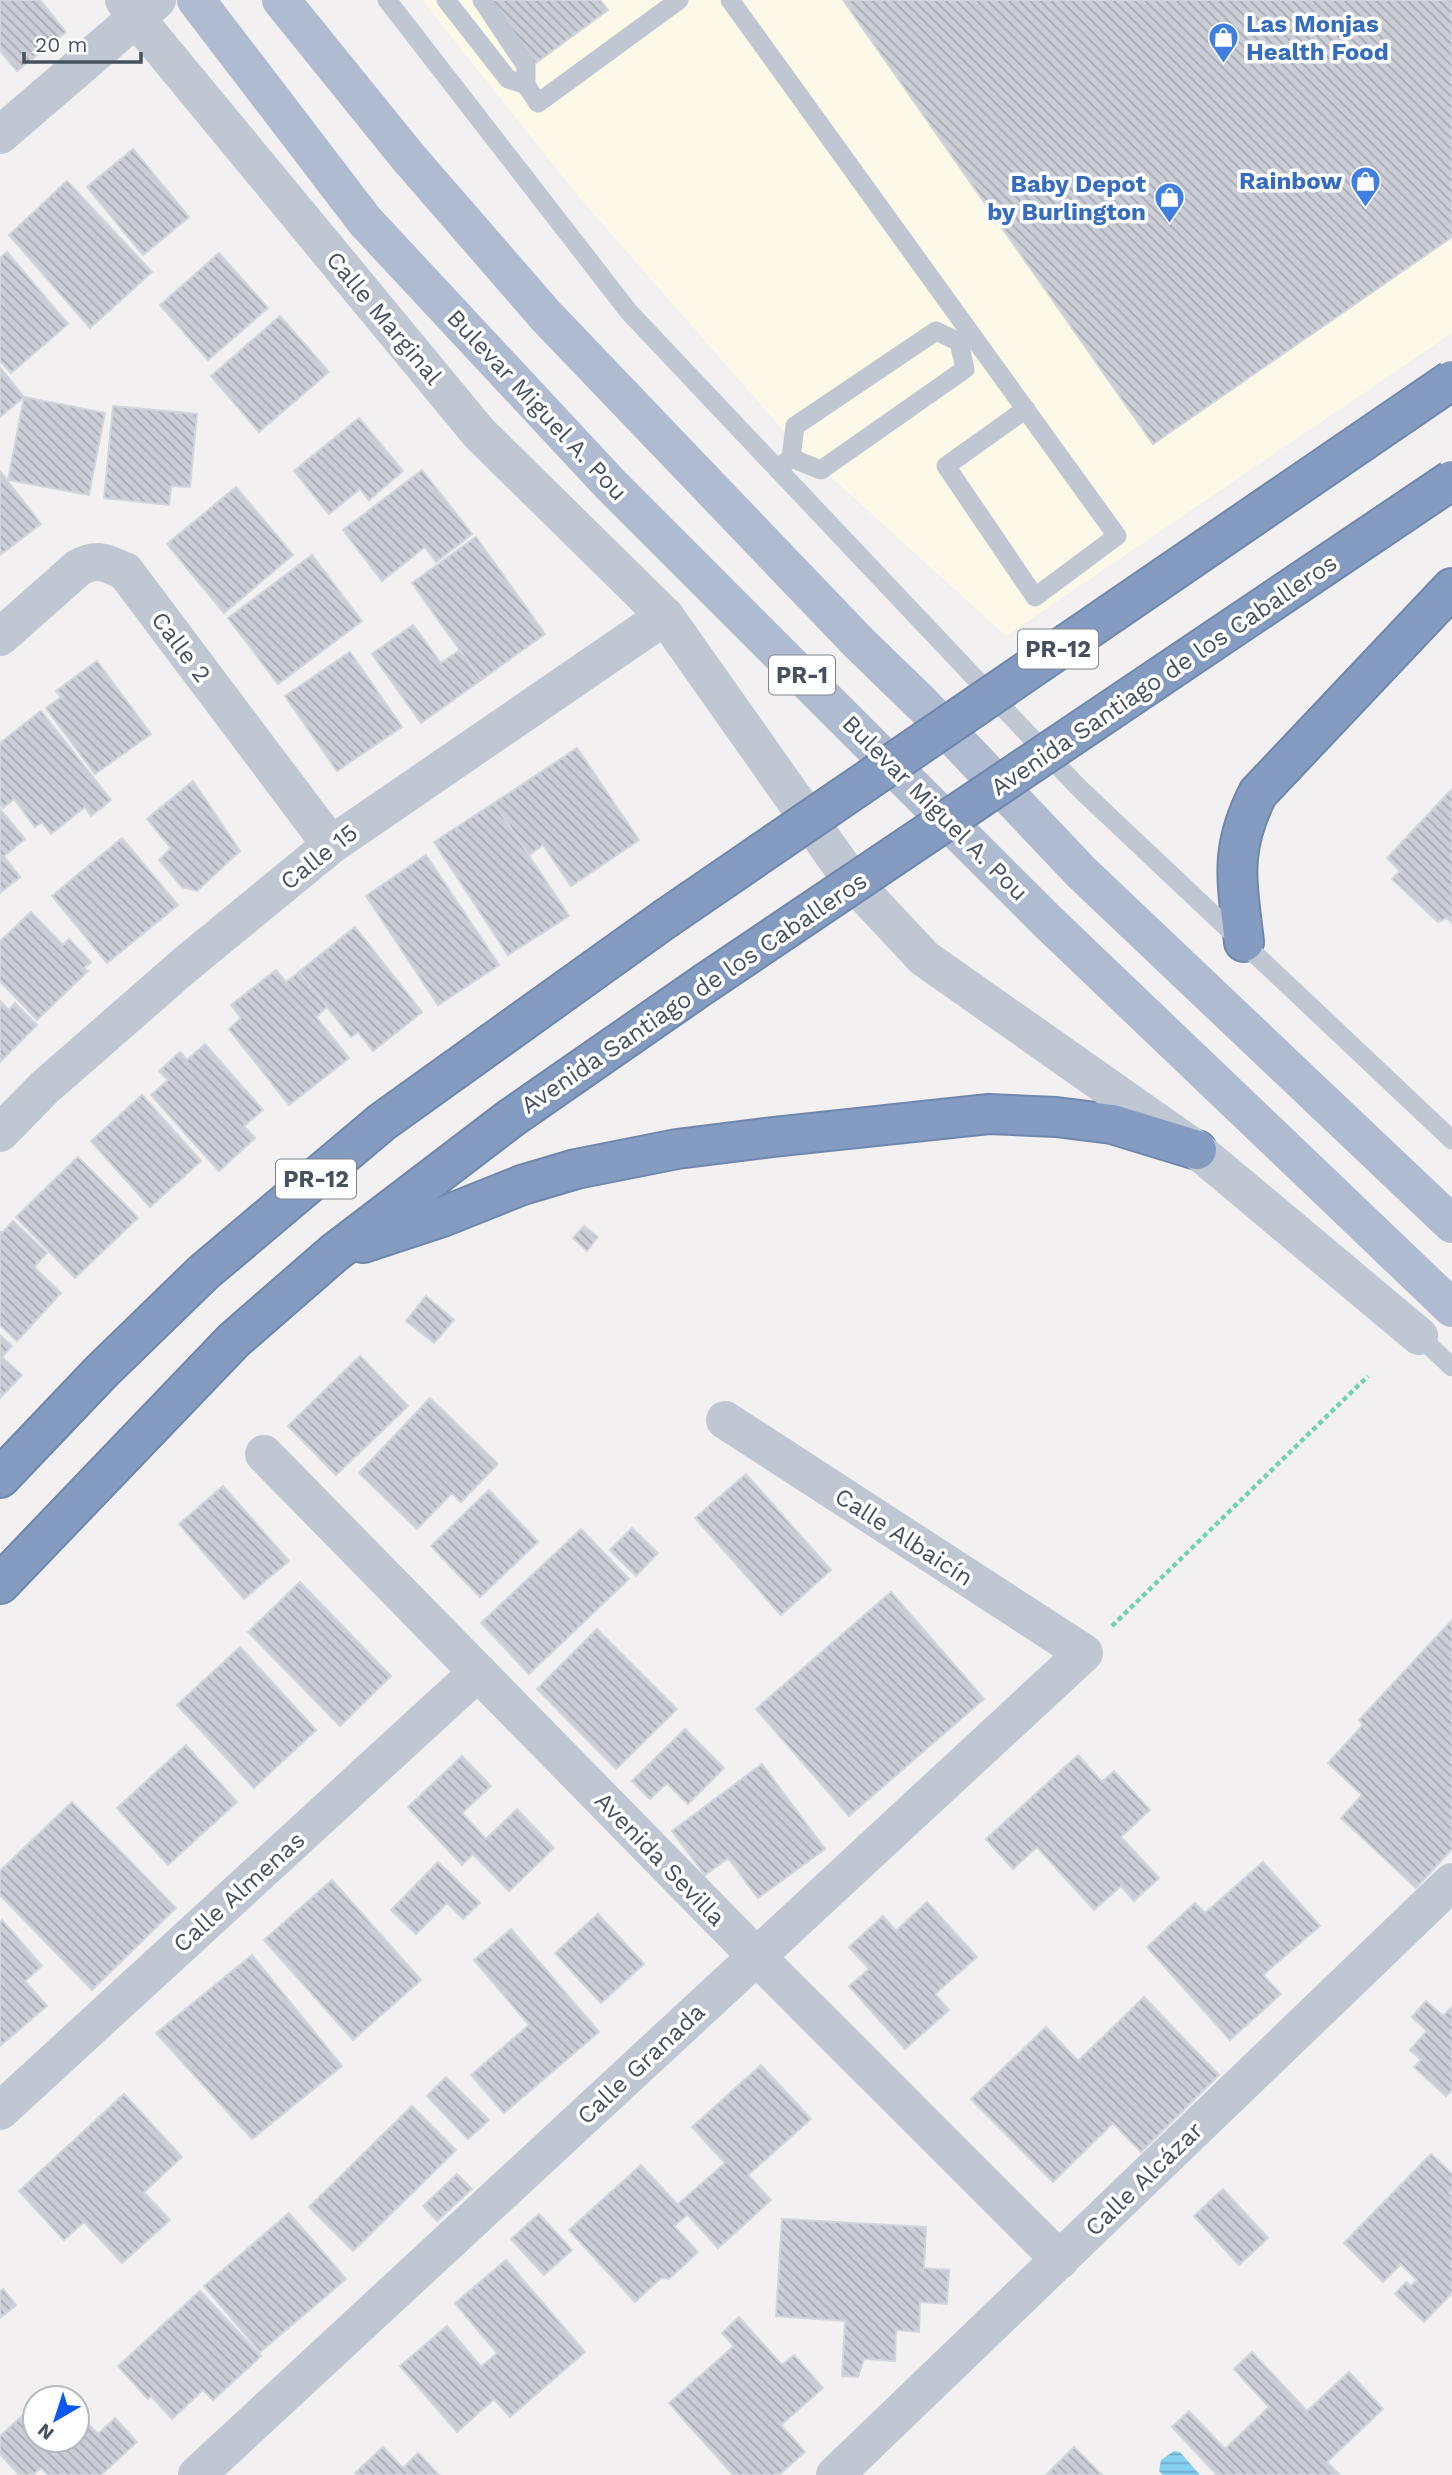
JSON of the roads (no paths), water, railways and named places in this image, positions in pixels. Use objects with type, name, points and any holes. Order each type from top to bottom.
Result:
[{"type":"highway","name":"PR-12","points":[[0,1478],[102,1371],[204,1272],[382,1122],[665,919],[1452,380]]},
{"type":"highway","name":"Avenida Santiago de los Caballeros","points":[[0,1584],[234,1340],[334,1253],[511,1118],[704,984],[1452,480]]},
{"type":"highway","points":[[1244,942],[1237,877],[1237,849],[1245,818],[1258,793],[1452,588]]},
{"type":"highway","points":[[334,1253],[442,1217],[522,1185],[576,1169],[704,1145],[989,1114],[1056,1116],[1112,1124],[1197,1150]]},
{"type":"main road","name":"Bulevar Miguel A. Pou","points":[[196,0],[365,221],[611,485],[1047,921],[1452,1308]]},
{"type":"main road","name":"PR-1","points":[[281,0],[408,157],[546,316],[1080,872],[1452,1224]]},
{"type":"street","points":[[0,135],[139,6]]},
{"type":"street","name":"Calle Marginal","points":[[139,6],[480,433],[665,616],[852,881],[924,958],[1197,1150],[1419,1336]]},
{"type":"street","name":"Calle 2","points":[[0,637],[78,568],[89,562],[101,561],[125,571],[331,845]]},
{"type":"street","name":"Calle 15","points":[[0,1133],[44,1088],[186,964],[331,845],[665,616]]},
{"type":"street","name":"Calle Albaicín","points":[[725,1420],[1083,1653]]},
{"type":"street","name":"Avenida Sevilla","points":[[264,1454],[757,1957],[1060,2260]]},
{"type":"street","name":"Calle Granada","points":[[197,2475],[1083,1653]]},
{"type":"street","name":"Calle Almenas","points":[[0,2111],[478,1672]]},
{"type":"street","name":"Calle Alcázar","points":[[835,2475],[1451,1887]]},
{"type":"lane","points":[[387,0],[629,312],[784,464],[1079,788],[1452,1140]]},
{"type":"lane","points":[[446,0],[508,79],[526,85]]},
{"type":"lane","points":[[482,0],[526,66],[526,85],[538,103],[679,0]]},
{"type":"lane","points":[[730,0],[966,339],[1026,410],[1117,536],[1035,597],[946,466],[1026,410]]},
{"type":"lane","points":[[784,464],[795,426],[936,331],[966,339]]},
{"type":"lane","points":[[784,464],[821,471],[964,369],[966,339]]},
{"type":"lane","points":[[1419,1336],[1452,1367]]},
{"type":"water","points":[[1174,2451],[1180,2452],[1200,2475],[1163,2475],[1159,2471],[1161,2460]]},
{"type":"place","name":"Las Monjas Health Food","points":[[1223,65]]},
{"type":"place","name":"Rainbow","points":[[1365,208]]},
{"type":"place","name":"Baby Depot by Burlington","points":[[1169,225]]}]
